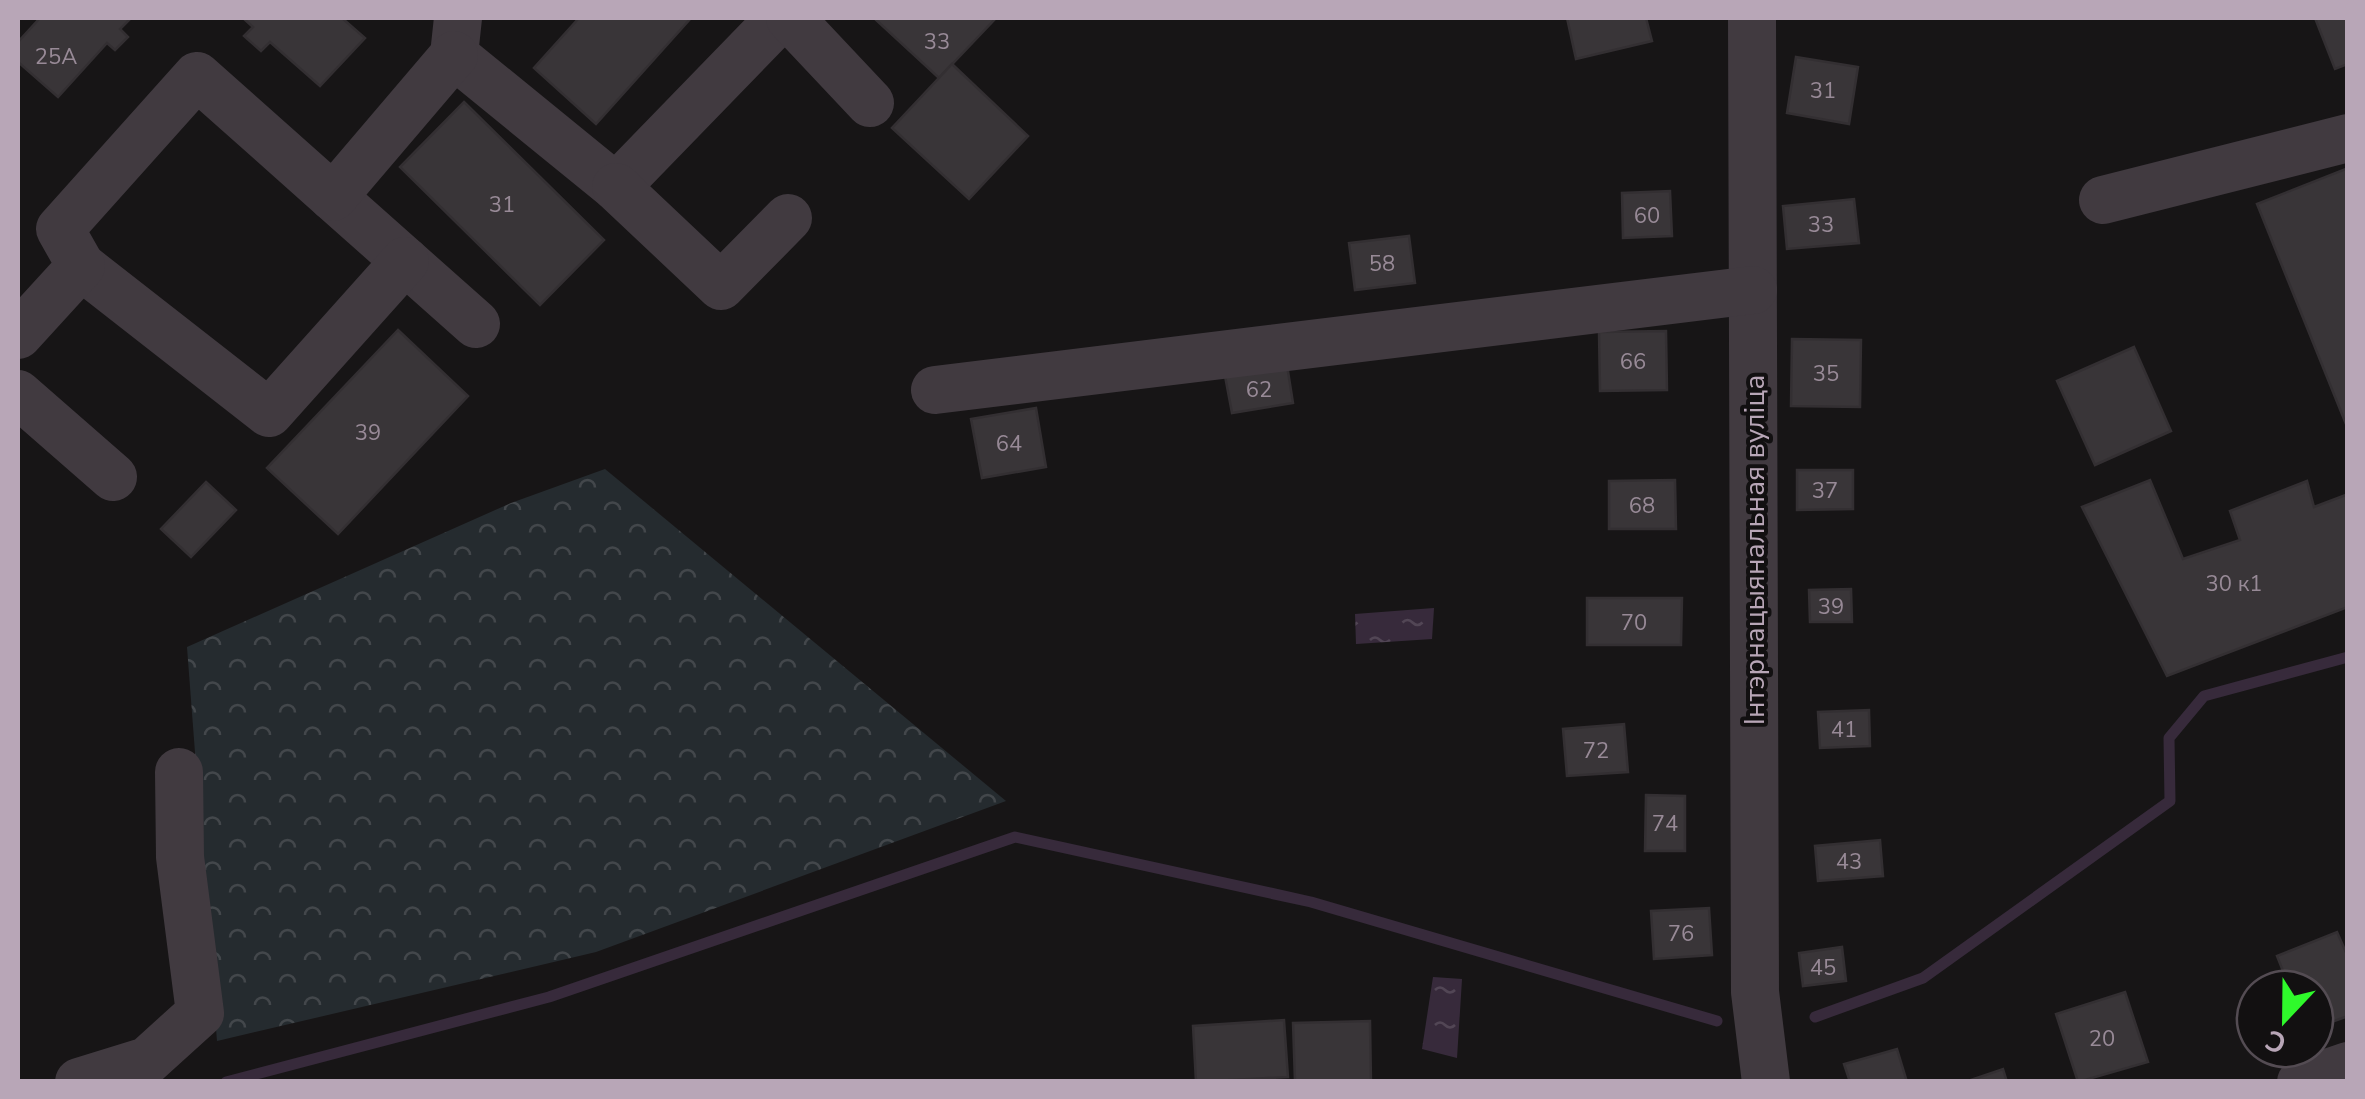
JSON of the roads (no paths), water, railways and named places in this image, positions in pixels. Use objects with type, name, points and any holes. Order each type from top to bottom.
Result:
[{"type":"street","points":[[616,187],[780,18]]},
{"type":"street","points":[[790,18],[870,103]]},
{"type":"street","name":"Інтэрнацыянальная вуліца","points":[[1752,18],[1755,992],[1766,1082]]},
{"type":"street","points":[[332,198],[456,36],[720,286],[788,218]]},
{"type":"street","points":[[404,261],[269,414],[81,266],[60,229],[197,76],[476,324]]},
{"type":"street","points":[[2104,200],[2348,138]]},
{"type":"street","points":[[18,335],[81,266]]},
{"type":"street","points":[[935,390],[1754,290]]},
{"type":"street","points":[[18,394],[113,477]]},
{"type":"street","points":[[79,1082],[147,1061],[200,1013],[180,857],[179,772]]},
{"type":"street","points":[[2302,1082],[2348,1066]]},
{"type":"water","points":[[1434,608],[1432,639],[1356,644],[1355,614]]},
{"type":"water","points":[[1433,977],[1462,979],[1457,1058],[1422,1049]]},
{"type":"waterway","points":[[1815,1017],[1923,978],[2170,801],[2169,738],[2204,696],[2348,657]]},
{"type":"waterway","points":[[226,1082],[549,997],[1015,837],[1311,902],[1717,1021]]}]
